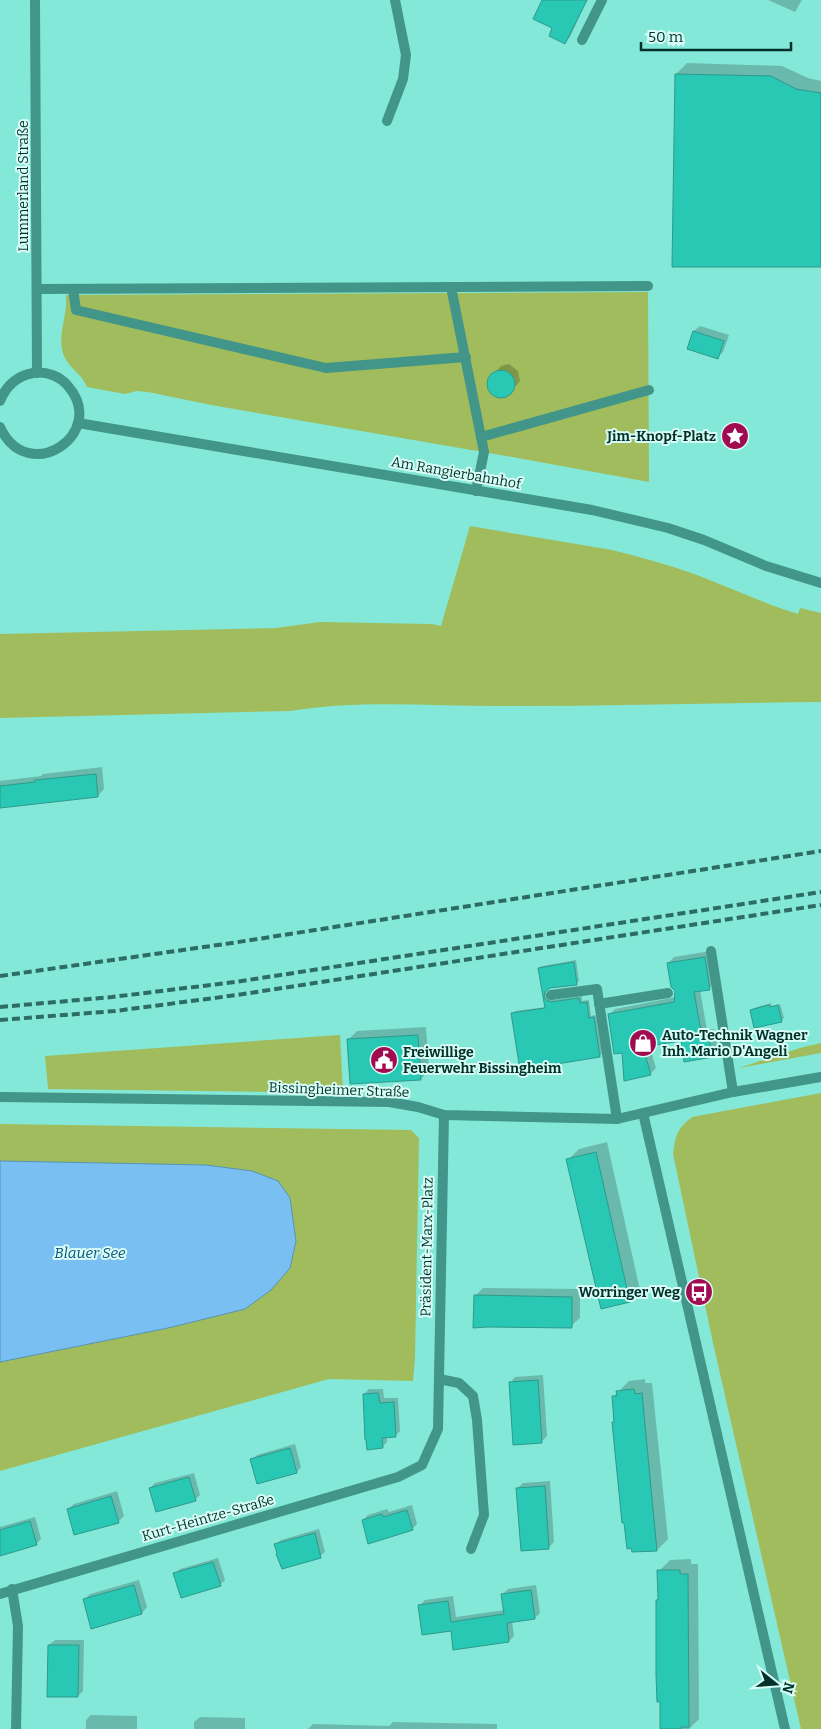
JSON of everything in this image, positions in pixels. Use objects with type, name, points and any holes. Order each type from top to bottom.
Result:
[{"type":"street","name":"Lummerland Straße","points":[[36,0],[37,373]]},
{"type":"street","points":[[387,121],[403,80],[406,55],[395,0]]},
{"type":"street","points":[[582,40],[602,0]]},
{"type":"street","points":[[451,286],[484,452],[476,491]]},
{"type":"street","points":[[37,289],[648,286]]},
{"type":"street","points":[[73,289],[76,310],[326,368],[466,357]]},
{"type":"street","points":[[0,401],[9,385],[27,374],[37,373],[58,378],[66,384],[77,402],[79,413],[78,423],[68,442],[50,453],[29,453],[19,449],[10,443],[0,427]]},
{"type":"street","points":[[481,437],[649,390]]},
{"type":"street","name":"Am Rangierbahnhof","points":[[78,423],[592,510],[668,528],[704,540],[766,566],[821,583]]},
{"type":"street","points":[[711,951],[733,1092]]},
{"type":"street","points":[[552,995],[597,988],[617,1119]]},
{"type":"street","points":[[599,1004],[668,993]]},
{"type":"street","name":"Bissingheimer Straße","points":[[0,1097],[389,1102],[418,1107],[444,1115],[617,1119],[733,1092],[821,1077]]},
{"type":"street","points":[[643,1113],[785,1729]]},
{"type":"street","name":"Präsident-Marx-Platz","points":[[422,1465],[438,1429],[444,1115]]},
{"type":"street","points":[[439,1379],[459,1383],[472,1396],[477,1420],[484,1515],[471,1549]]},
{"type":"street","name":"Kurt-Heintze-Straße","points":[[0,1594],[398,1477],[422,1465]]},
{"type":"street","points":[[12,1589],[18,1626],[16,1729]]},
{"type":"green space","points":[[648,292],[649,482],[211,405],[148,392],[137,391],[125,394],[87,387],[82,378],[66,360],[61,341],[66,295]]},
{"type":"green space","points":[[470,526],[612,550],[697,575],[798,614],[800,608],[821,613],[821,702],[552,706],[374,704],[318,707],[290,711],[0,718],[0,634],[276,628],[320,622],[432,624],[441,626]]},
{"type":"green space","points":[[340,1035],[343,1093],[48,1089],[45,1056]]},
{"type":"green space","points":[[821,1043],[821,1053],[739,1068],[800,1048]]},
{"type":"green space","points":[[821,1093],[821,1729],[801,1729],[713,1343],[673,1154],[678,1133],[683,1125],[692,1117]]},
{"type":"green space","points":[[0,1124],[411,1130],[419,1138],[413,1381],[329,1379],[0,1471]]},
{"type":"water","name":"Blauer See","points":[[0,1161],[206,1165],[252,1171],[278,1181],[290,1198],[296,1241],[290,1268],[271,1290],[245,1309],[168,1328],[0,1362]]},
{"type":"building","points":[[542,0],[587,0],[565,44],[549,36],[552,28],[533,19]]},
{"type":"building","points":[[675,74],[771,76],[796,89],[821,93],[821,267],[672,267]]},
{"type":"building","points":[[693,331],[724,341],[718,359],[687,349]]},
{"type":"building","points":[[501,370],[511,374],[515,384],[511,394],[501,398],[491,394],[487,384],[491,374]]},
{"type":"building","points":[[96,774],[98,797],[0,808],[0,786],[35,782],[35,780]]},
{"type":"building","points":[[705,957],[710,990],[694,992],[702,1036],[708,1034],[713,1057],[684,1062],[681,1041],[643,1047],[651,1075],[624,1081],[622,1053],[614,1054],[608,1014],[674,1002],[675,991],[671,987],[667,963]]},
{"type":"building","points":[[574,962],[577,985],[550,988],[545,992],[544,996],[546,1000],[551,1002],[579,998],[580,1003],[587,1002],[589,1018],[594,1017],[600,1057],[520,1070],[511,1013],[545,1008],[538,968]]},
{"type":"building","points":[[769,1005],[770,1007],[778,1005],[782,1022],[754,1028],[750,1010]]},
{"type":"building","name":"Freiwillige Feuerwehr Bissingheim","points":[[418,1035],[421,1080],[350,1084],[347,1039]]},
{"type":"building","points":[[596,1152],[630,1302],[601,1309],[566,1159]]},
{"type":"building","points":[[474,1295],[572,1297],[572,1328],[473,1328]]},
{"type":"building","points":[[538,1380],[542,1443],[513,1445],[509,1382]]},
{"type":"building","points":[[634,1389],[635,1394],[642,1393],[657,1551],[632,1552],[631,1548],[627,1549],[624,1523],[622,1523],[612,1422],[614,1422],[612,1396],[617,1396],[616,1391]]},
{"type":"building","points":[[378,1393],[380,1403],[394,1402],[396,1437],[382,1438],[383,1448],[367,1450],[363,1394]]},
{"type":"building","points":[[290,1448],[297,1473],[257,1484],[250,1459]]},
{"type":"building","points":[[189,1477],[196,1501],[156,1512],[149,1488]]},
{"type":"building","points":[[545,1486],[549,1549],[521,1551],[516,1488]]},
{"type":"building","points":[[111,1496],[119,1523],[74,1535],[67,1509]]},
{"type":"building","points":[[407,1510],[413,1530],[368,1544],[362,1520],[382,1514],[383,1517]]},
{"type":"building","points":[[30,1521],[37,1545],[0,1556],[0,1530]]},
{"type":"building","points":[[315,1533],[321,1558],[282,1569],[274,1544]]},
{"type":"building","points":[[213,1562],[221,1586],[181,1598],[173,1573]]},
{"type":"building","points":[[657,1570],[680,1570],[680,1574],[688,1574],[689,1727],[681,1727],[681,1729],[660,1729],[660,1702],[657,1702],[656,1674]]},
{"type":"building","points":[[134,1585],[142,1614],[91,1629],[83,1599]]},
{"type":"building","points":[[531,1590],[535,1619],[507,1623],[509,1642],[453,1650],[451,1631],[422,1635],[418,1605],[448,1601],[451,1622],[504,1614],[501,1594]]},
{"type":"building","points":[[48,1645],[79,1645],[78,1697],[47,1697]]},
{"type":"railway","points":[[0,976],[232,943],[821,851]]},
{"type":"railway","points":[[0,1007],[112,997],[235,982],[821,892]]},
{"type":"railway","points":[[0,1020],[115,1011],[237,995],[821,905]]},
{"type":"place","name":"Jim-Knopf-Platz","points":[[735,436]]},
{"type":"place","name":"Auto-Technik Wagner Inh. Mario D'Angeli","points":[[643,1043]]},
{"type":"place","name":"Freiwillige Feuerwehr Bissingheim","points":[[384,1060]]},
{"type":"place","name":"Worringer Weg","points":[[699,1292]]}]
